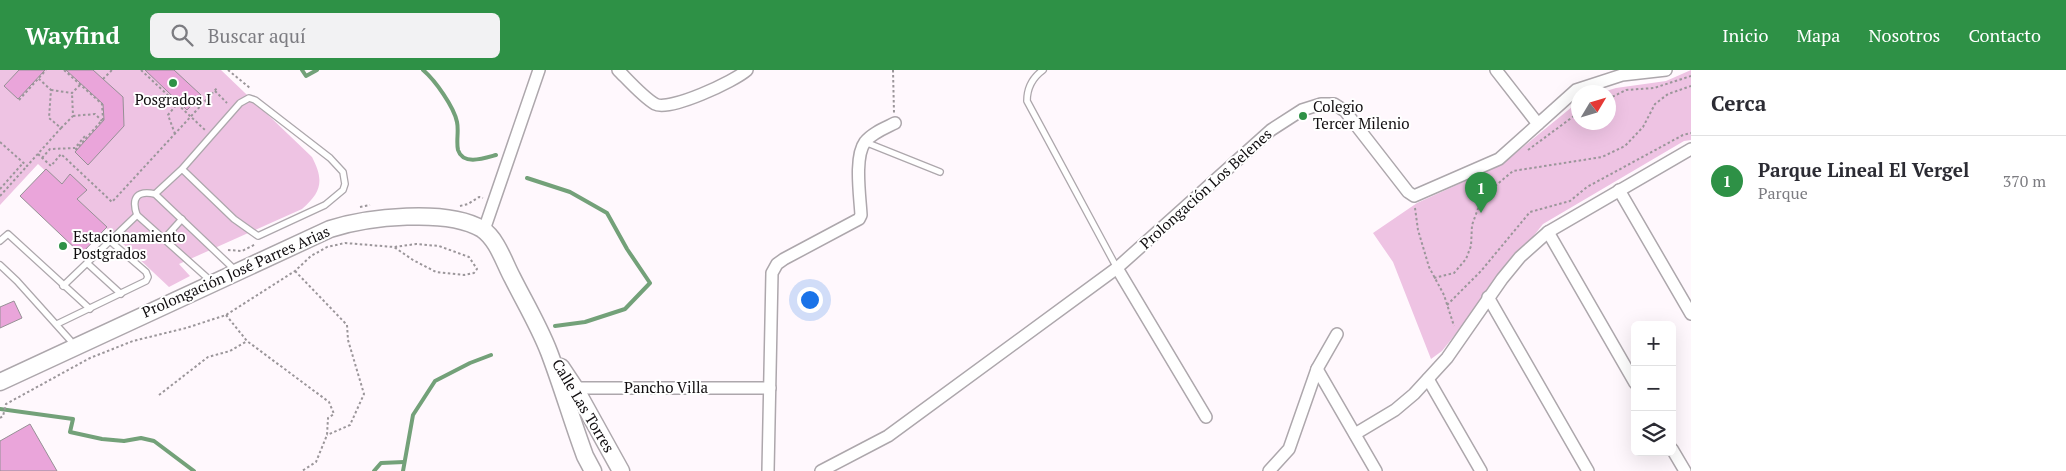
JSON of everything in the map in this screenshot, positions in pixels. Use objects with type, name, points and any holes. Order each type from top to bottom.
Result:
[{"type":"main road","name":"Prolongación José Parres Arias","points":[[0,382],[237,271],[330,229],[352,222],[372,218],[429,218],[458,221],[484,230]]},
{"type":"main road","name":"Calle Las Torres","points":[[484,230],[498,248],[569,390],[621,471]]},
{"type":"main road","name":"Calle Las Torres","points":[[569,390],[585,456],[593,471]]},
{"type":"street","points":[[484,230],[540,70]]},
{"type":"street","points":[[618,70],[655,105],[666,107],[717,88],[747,70]]},
{"type":"street","points":[[1496,70],[1538,124]]},
{"type":"street","points":[[1414,196],[1499,159],[1576,90],[1622,75],[1666,70]]},
{"type":"street","name":"Prolongación Los Belenes","points":[[821,471],[888,436],[1117,268],[1271,130],[1302,110],[1321,104],[1334,104],[1345,111],[1408,192],[1414,196]]},
{"type":"street","points":[[768,471],[772,273],[777,264],[784,259],[859,219],[861,215],[859,155],[865,142],[871,136],[895,123]]},
{"type":"street","points":[[1354,434],[1396,410],[1428,379],[1447,358],[1488,297],[1520,257],[1548,232],[1691,149]]},
{"type":"street","points":[[1619,190],[1691,314]]},
{"type":"street","points":[[1548,232],[1631,377]]},
{"type":"street","points":[[1117,268],[1206,418]]},
{"type":"street","points":[[1488,297],[1588,471]]},
{"type":"street","points":[[1269,471],[1289,449],[1317,369],[1337,334]]},
{"type":"street","points":[[1317,369],[1376,471]]},
{"type":"street","points":[[1428,379],[1481,471]]},
{"type":"street","name":"Pancho Villa","points":[[569,390],[770,388]]},
{"type":"street","points":[[1676,456],[1685,471]]},
{"type":"lane","points":[[1043,70],[1036,75],[1030,84],[1027,101],[1117,268]]},
{"type":"lane","points":[[155,194],[182,169],[240,103],[249,98],[330,158],[343,172],[345,184],[343,190],[325,205],[258,236],[234,219],[182,169]]},
{"type":"lane","points":[[865,142],[940,172]]},
{"type":"lane","points":[[213,282],[137,215],[133,205],[134,200],[139,194],[148,192],[155,194],[237,271]]},
{"type":"lane","points":[[63,286],[137,215]]},
{"type":"lane","points":[[164,239],[182,218]]},
{"type":"lane","points":[[0,242],[8,234],[90,309]]},
{"type":"lane","points":[[57,324],[146,281],[148,277],[146,272],[110,241]]},
{"type":"lane","points":[[87,263],[121,294]]},
{"type":"lane","points":[[0,265],[18,281],[70,340]]},
{"type":"path","points":[[20,100],[46,70]]},
{"type":"path","points":[[64,70],[102,104],[102,121],[74,152]]},
{"type":"path","points":[[103,79],[112,70]]},
{"type":"path","points":[[141,70],[212,136]]},
{"type":"path","points":[[228,70],[250,89]]},
{"type":"path","points":[[892,70],[895,123]]},
{"type":"path","points":[[1616,95],[1626,90],[1654,88],[1691,76]]},
{"type":"path","points":[[38,79],[51,90],[72,93]]},
{"type":"path","points":[[73,116],[72,93],[80,84]]},
{"type":"path","points":[[1434,278],[1454,273],[1466,259],[1471,246],[1472,225],[1479,206],[1488,192],[1513,171],[1602,157],[1625,146],[1643,127],[1655,104],[1668,94],[1691,86]]},
{"type":"path","points":[[38,154],[51,166],[61,154],[112,202],[218,87]]},
{"type":"path","points":[[51,90],[50,118],[61,128]]},
{"type":"path","points":[[215,90],[234,110]]},
{"type":"path","points":[[175,134],[168,115],[178,104]]},
{"type":"path","points":[[0,196],[73,116],[95,114],[102,121]]},
{"type":"path","points":[[1447,305],[1475,277],[1530,212],[1570,201],[1594,184],[1683,135],[1691,133]]},
{"type":"path","points":[[42,158],[50,149],[74,148],[85,136],[87,137]]},
{"type":"path","points":[[0,142],[27,166]]},
{"type":"path","points":[[0,189],[23,163]]},
{"type":"path","points":[[1414,196],[1418,230],[1428,267],[1447,305],[1453,326],[1461,337]]},
{"type":"path","points":[[214,249],[242,251],[259,243]]},
{"type":"path","points":[[0,418],[4,414],[6,404],[90,358],[133,341],[186,328],[226,315],[295,271],[311,256],[326,247],[362,243],[394,247],[416,244],[439,246],[469,256],[476,269],[474,273],[464,275],[436,272],[394,247]]},
{"type":"path","points":[[295,271],[347,325],[348,340],[364,394],[350,425],[327,436]]},
{"type":"path","points":[[226,315],[247,341],[329,402],[334,414],[328,418],[327,436],[316,462],[302,471]]},
{"type":"path","points":[[159,395],[208,357],[230,351],[247,341]]},
{"type":"shaded area","points":[[0,70],[221,70],[312,157],[318,172],[319,185],[317,191],[309,203],[302,209],[179,264],[190,276],[169,287],[38,164],[0,205]]},
{"type":"shaded area","points":[[1691,70],[1691,140],[1684,141],[1543,224],[1442,351],[1431,359],[1393,262],[1373,233],[1417,203],[1501,165],[1571,108],[1571,130],[1616,130],[1616,88],[1666,81]]},
{"type":"building","points":[[19,70],[45,70],[18,99],[4,86]]},
{"type":"building","points":[[66,70],[93,70],[123,97],[124,126],[88,165],[75,152],[104,120],[103,104]]},
{"type":"building","name":"Posgrados I","points":[[145,70],[174,70],[201,95],[187,110]]},
{"type":"building","points":[[46,169],[62,184],[70,174],[87,190],[77,199],[107,227],[81,254],[20,196]]},
{"type":"building","points":[[14,301],[22,318],[0,328],[0,307]]},
{"type":"building","points":[[30,424],[57,471],[0,471],[0,441]]},
{"type":"waterway","points":[[302,70],[306,76],[317,70]]},
{"type":"waterway","points":[[423,70],[438,87],[452,109],[457,122],[457,147],[461,155],[464,158],[475,160],[496,155]]},
{"type":"waterway","points":[[527,178],[570,192],[607,213],[627,249],[650,283],[625,309],[585,322],[555,326]]},
{"type":"waterway","points":[[403,471],[413,415],[435,381],[470,363],[491,355]]},
{"type":"waterway","points":[[0,409],[73,419],[70,432],[102,439],[124,441],[141,438],[154,441],[194,471]]},
{"type":"waterway","points":[[374,471],[381,463],[404,462]]},
{"type":"place","name":"Posgrados I","points":[[173,83]]},
{"type":"place","name":"Colegio Tercer Milenio","points":[[1303,116]]},
{"type":"place","name":"Parque Lineal El Vergel","points":[[1481,213]]},
{"type":"place","name":"Estacionamiento Postgrados","points":[[63,246]]}]
